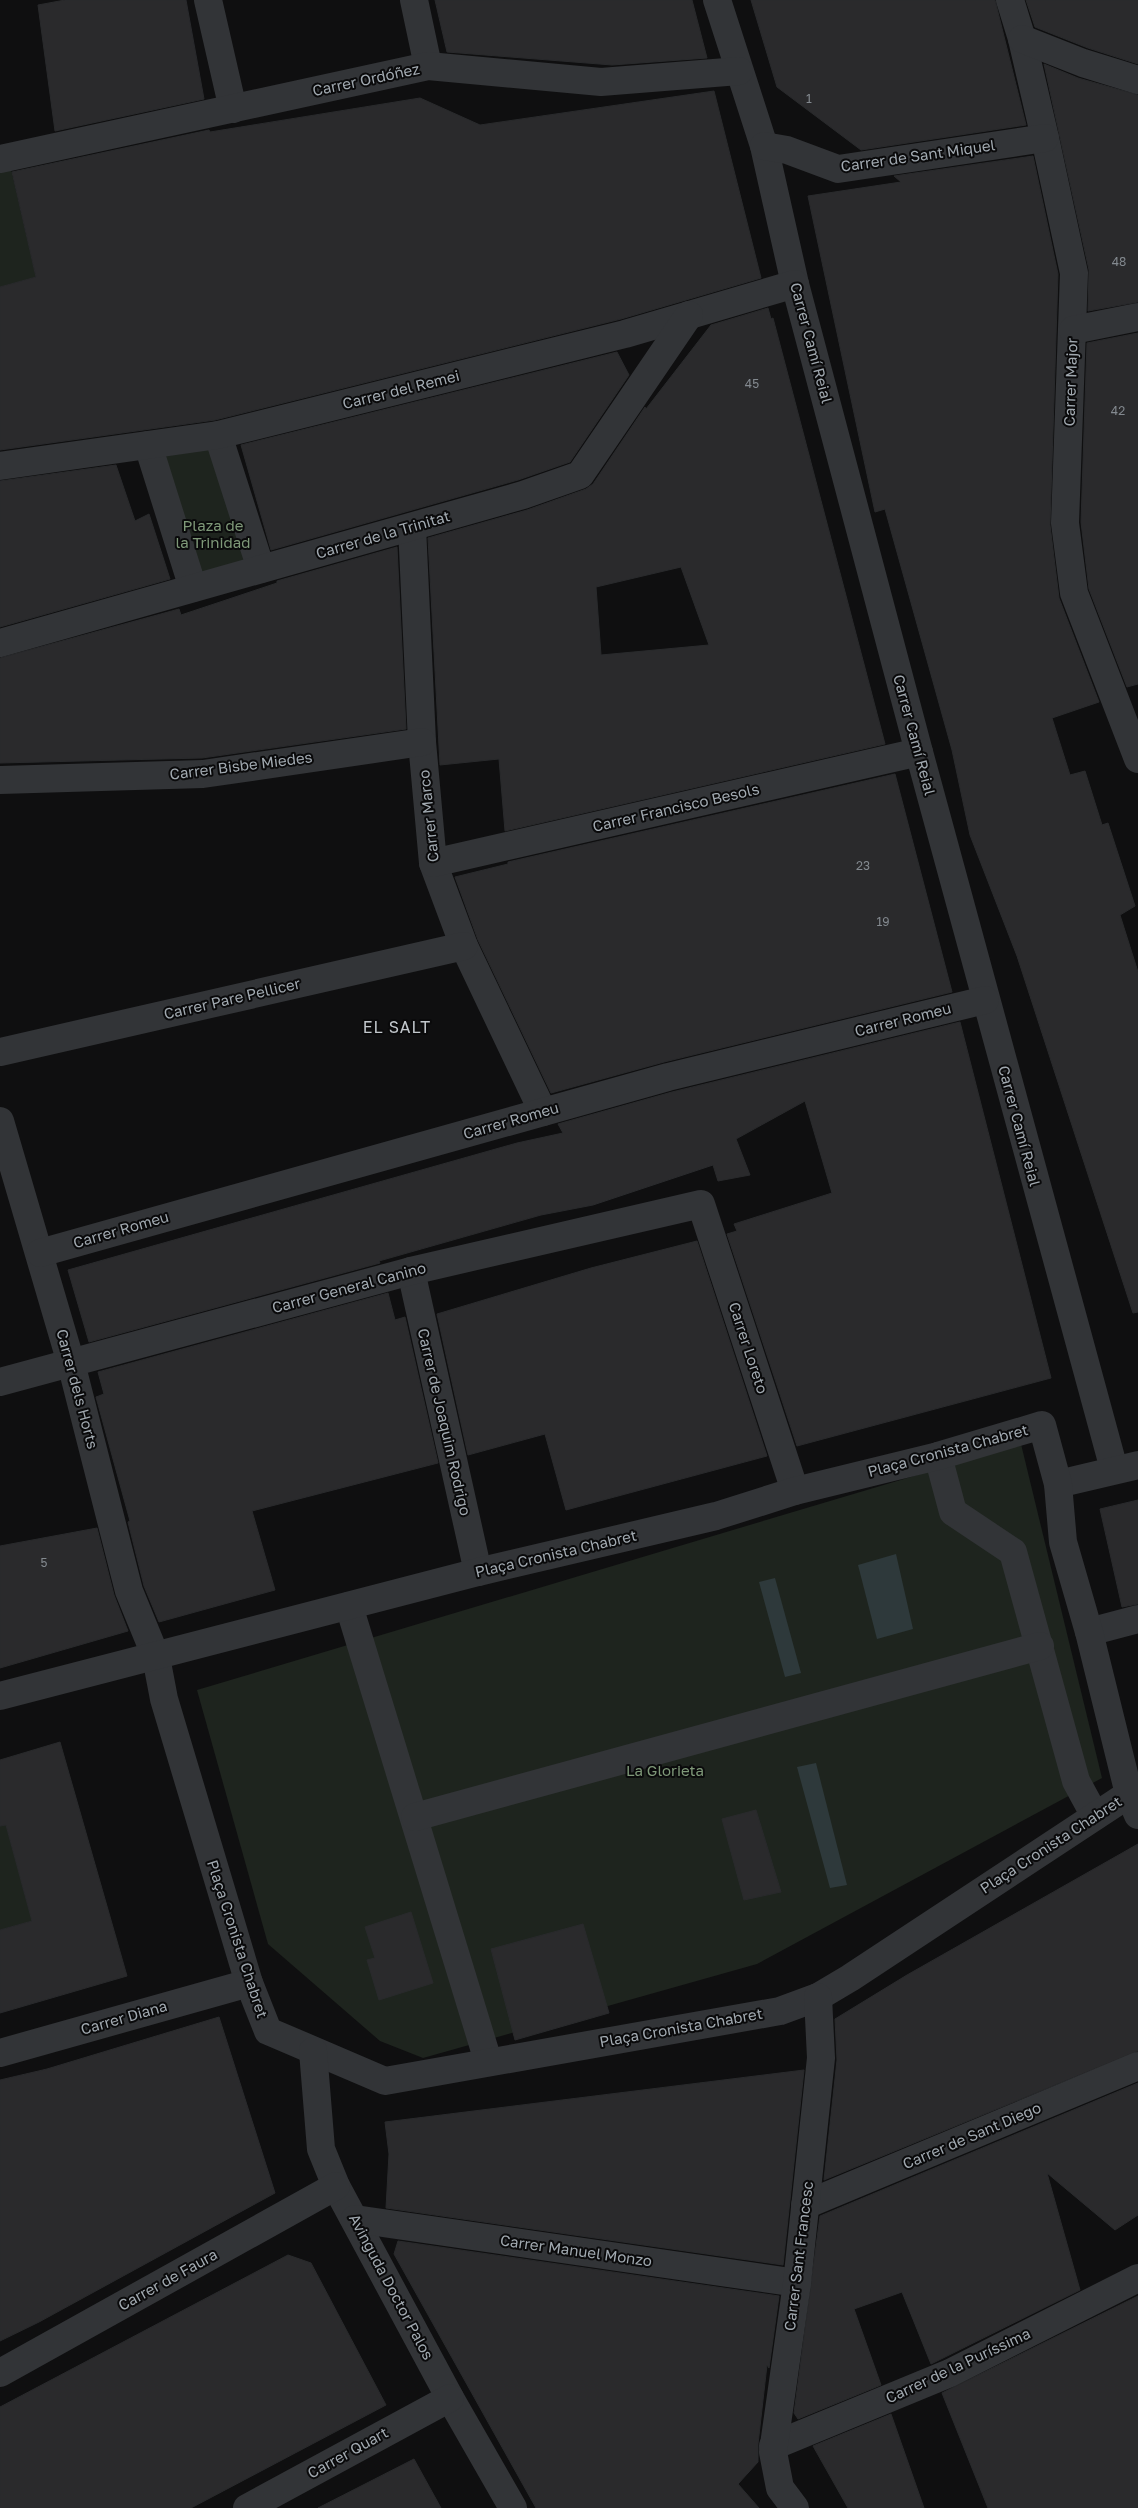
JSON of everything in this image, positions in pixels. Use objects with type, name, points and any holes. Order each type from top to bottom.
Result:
[{"type":"street","points":[[208,0],[233,109]]},
{"type":"street","points":[[414,0],[428,66]]},
{"type":"street","name":"Carrer Camí Reial","points":[[717,0],[764,146],[795,284],[985,1000],[1126,1467]]},
{"type":"street","name":"Carrer Major","points":[[1010,0],[1022,39],[1074,273],[1065,523],[1074,593],[1138,759]]},
{"type":"street","points":[[1022,39],[1083,63],[1138,80]]},
{"type":"street","name":"Carrer Ordóñez","points":[[0,158],[428,66],[601,82],[739,71]]},
{"type":"street","name":"Carrer de Sant Miquel","points":[[764,146],[786,150],[838,169],[1045,138]]},
{"type":"street","name":"Carrer del Remei","points":[[0,466],[218,435],[615,336],[795,284]]},
{"type":"street","name":"Carrer de la Trinitat","points":[[0,643],[523,495],[580,475],[689,315]]},
{"type":"street","points":[[1073,330],[1138,318]]},
{"type":"street","points":[[218,435],[261,569]]},
{"type":"street","points":[[148,445],[193,588]]},
{"type":"street","name":"Carrer Marco","points":[[412,527],[422,742],[433,863],[464,946],[543,1112]]},
{"type":"street","name":"Carrer Bisbe Miedes","points":[[0,780],[203,774],[422,742]]},
{"type":"street","name":"Carrer Francisco Besols","points":[[433,863],[919,752]]},
{"type":"street","name":"Carrer Pare Pellicer","points":[[0,1052],[464,946]]},
{"type":"street","name":"Carrer Romeu","points":[[40,1253],[668,1077],[985,1000]]},
{"type":"street","name":"Carrer dels Horts","points":[[0,1121],[71,1363],[129,1591],[156,1657]]},
{"type":"street","name":"Carrer General Canino","points":[[0,1382],[411,1271],[701,1204]]},
{"type":"street","name":"Carrer Loreto","points":[[701,1204],[795,1491]]},
{"type":"street","name":"Carrer de Joaquim Rodrigo","points":[[411,1271],[478,1572]]},
{"type":"street","name":"Plaça Cronista Chabret","points":[[1042,1425],[1058,1484],[1063,1542],[1089,1632],[1133,1804],[1094,1816],[850,1978],[818,1997],[780,2011],[488,2061],[384,2081],[268,2031],[249,1984],[164,1699],[156,1657],[478,1572],[716,1516],[795,1491],[938,1456],[1042,1425]]},
{"type":"street","points":[[938,1456],[953,1512],[1013,1552],[1076,1781],[1094,1816]]},
{"type":"street","points":[[1058,1484],[1126,1467]]},
{"type":"street","points":[[348,1606],[415,1817],[488,2061]]},
{"type":"street","points":[[1089,1632],[1138,1619]]},
{"type":"street","points":[[415,1817],[1040,1646]]},
{"type":"street","points":[[0,1696],[156,1657]]},
{"type":"street","name":"Carrer Diana","points":[[0,2053],[249,1984]]},
{"type":"street","name":"Carrer Sant Francesc","points":[[795,2508],[780,2488],[773,2446],[797,2283],[821,2058],[818,1997]]},
{"type":"street","name":"Avinguda Doctor Palos","points":[[313,2051],[321,2150],[336,2186],[450,2398],[513,2508]]},
{"type":"street","name":"Carrer de Sant Diego","points":[[805,2205],[1138,2066]]},
{"type":"street","name":"Carrer de Faura","points":[[0,2373],[336,2186]]},
{"type":"street","name":"Carrer Manuel Monzo","points":[[354,2219],[797,2283]]},
{"type":"street","name":"Carrer de la Puríssima","points":[[773,2446],[950,2372],[1138,2278]]},
{"type":"street","name":"Carrer Quart","points":[[247,2508],[450,2398]]},
{"type":"green space","points":[[11,169],[36,277],[0,287],[0,171]]},
{"type":"green space","name":"Plaza de la Trinidad","points":[[218,435],[261,569],[193,588],[148,445]]},
{"type":"green space","name":"La Glorieta","points":[[1021,1444],[1102,1778],[757,1964],[423,2058],[380,2041],[268,1944],[197,1690]]},
{"type":"green space","points":[[6,1825],[32,1921],[0,1930],[0,1826]]},
{"type":"shaded area","points":[[896,1554],[913,1629],[877,1639],[858,1565]]},
{"type":"shaded area","points":[[775,1578],[801,1673],[785,1677],[759,1582]]},
{"type":"shaded area","points":[[816,1763],[847,1885],[830,1888],[797,1767]]},
{"type":"building","points":[[65,0],[186,0],[204,99],[55,131],[38,5]]},
{"type":"building","points":[[435,0],[692,0],[707,58],[612,65],[447,52]]},
{"type":"building","points":[[751,0],[995,0],[1026,125],[861,150],[777,87]]},
{"type":"building","points":[[1026,0],[1138,0],[1138,64],[1088,48],[1035,27]]},
{"type":"building","points":[[1044,64],[1078,78],[1138,95],[1138,302],[1088,311],[1089,270]]},
{"type":"building","points":[[714,91],[761,278],[621,319],[215,420],[0,450],[0,287],[36,277],[12,172],[209,130],[210,132],[420,98],[480,125]]},
{"type":"building","points":[[1033,156],[1058,274],[1050,525],[1059,598],[1099,702],[1052,718],[1070,775],[1085,771],[1102,825],[1108,823],[1135,906],[1120,915],[1138,972],[1138,1312],[1133,1313],[1017,956],[970,835],[952,750],[885,509],[875,512],[808,196],[901,182],[894,176]]},
{"type":"building","points":[[768,308],[771,319],[773,318],[885,744],[505,831],[499,759],[440,765],[428,538],[527,510],[586,489],[593,484],[645,407],[646,409],[711,325]],"holes":[[[681,567],[709,645],[601,655],[596,587]]]},
{"type":"building","points":[[1138,333],[1138,684],[1127,687],[1089,589],[1081,522],[1087,343]]},
{"type":"building","points":[[617,352],[629,375],[570,462],[518,480],[271,550],[241,445]]},
{"type":"building","points":[[116,465],[135,521],[149,514],[170,579],[0,627],[0,481]]},
{"type":"building","points":[[397,547],[406,729],[202,758],[0,763],[0,658],[179,609],[181,615],[277,583],[277,581]]},
{"type":"building","points":[[895,774],[952,992],[664,1062],[551,1093],[478,940],[455,877],[508,864],[508,862]]},
{"type":"building","points":[[960,1022],[1051,1378],[797,1446],[727,1234],[737,1231],[734,1224],[832,1193],[805,1101],[736,1139],[750,1175],[718,1181],[713,1165],[593,1205],[541,1215],[379,1261],[380,1263],[89,1342],[68,1270],[517,1143],[563,1133],[558,1124],[672,1092]]},
{"type":"building","points":[[697,1241],[767,1456],[566,1510],[545,1434],[468,1455],[437,1314],[591,1268]]},
{"type":"building","points":[[388,1293],[395,1320],[405,1317],[438,1463],[252,1511],[275,1590],[159,1622],[144,1586],[128,1522],[130,1521],[96,1397],[104,1394],[98,1372]]},
{"type":"building","points":[[1138,1500],[1138,1604],[1122,1607],[1100,1509]]},
{"type":"building","points":[[97,1528],[114,1595],[128,1631],[0,1668],[0,1546]]},
{"type":"building","points":[[60,1742],[127,1976],[0,2013],[0,1930],[32,1921],[6,1825],[0,1826],[0,1760]]},
{"type":"building","points":[[756,1810],[781,1892],[744,1900],[722,1819]]},
{"type":"building","points":[[1138,1844],[1138,2051],[824,2180],[837,2060],[835,2019],[907,1975]]},
{"type":"building","points":[[411,1912],[433,1983],[379,2000],[367,1960],[375,1958],[365,1927]]},
{"type":"building","points":[[583,1924],[609,2013],[515,2040],[491,1949]]},
{"type":"building","points":[[219,2017],[275,2193],[39,2322],[0,2341],[0,2080],[47,2069]]},
{"type":"building","points":[[804,2070],[783,2265],[386,2208],[389,2154],[385,2122]]},
{"type":"building","points":[[1138,2083],[1138,2215],[1115,2230],[1047,2173],[1080,2290],[931,2364],[902,2292],[854,2309],[881,2385],[798,2419],[794,2413],[820,2216]]},
{"type":"building","points":[[398,2241],[779,2296],[769,2368],[767,2365],[758,2444],[758,2462],[738,2484],[759,2508],[536,2508],[394,2254]]},
{"type":"building","points":[[288,2255],[311,2263],[386,2405],[191,2508],[0,2508],[0,2407]]},
{"type":"building","points":[[1138,2296],[1138,2508],[988,2508],[942,2393]]},
{"type":"building","points":[[891,2414],[924,2508],[848,2508],[813,2446]]},
{"type":"building","points":[[414,2459],[441,2508],[318,2508]]},
{"type":"district","name":"EL SALT","points":[[397,1027]]}]
